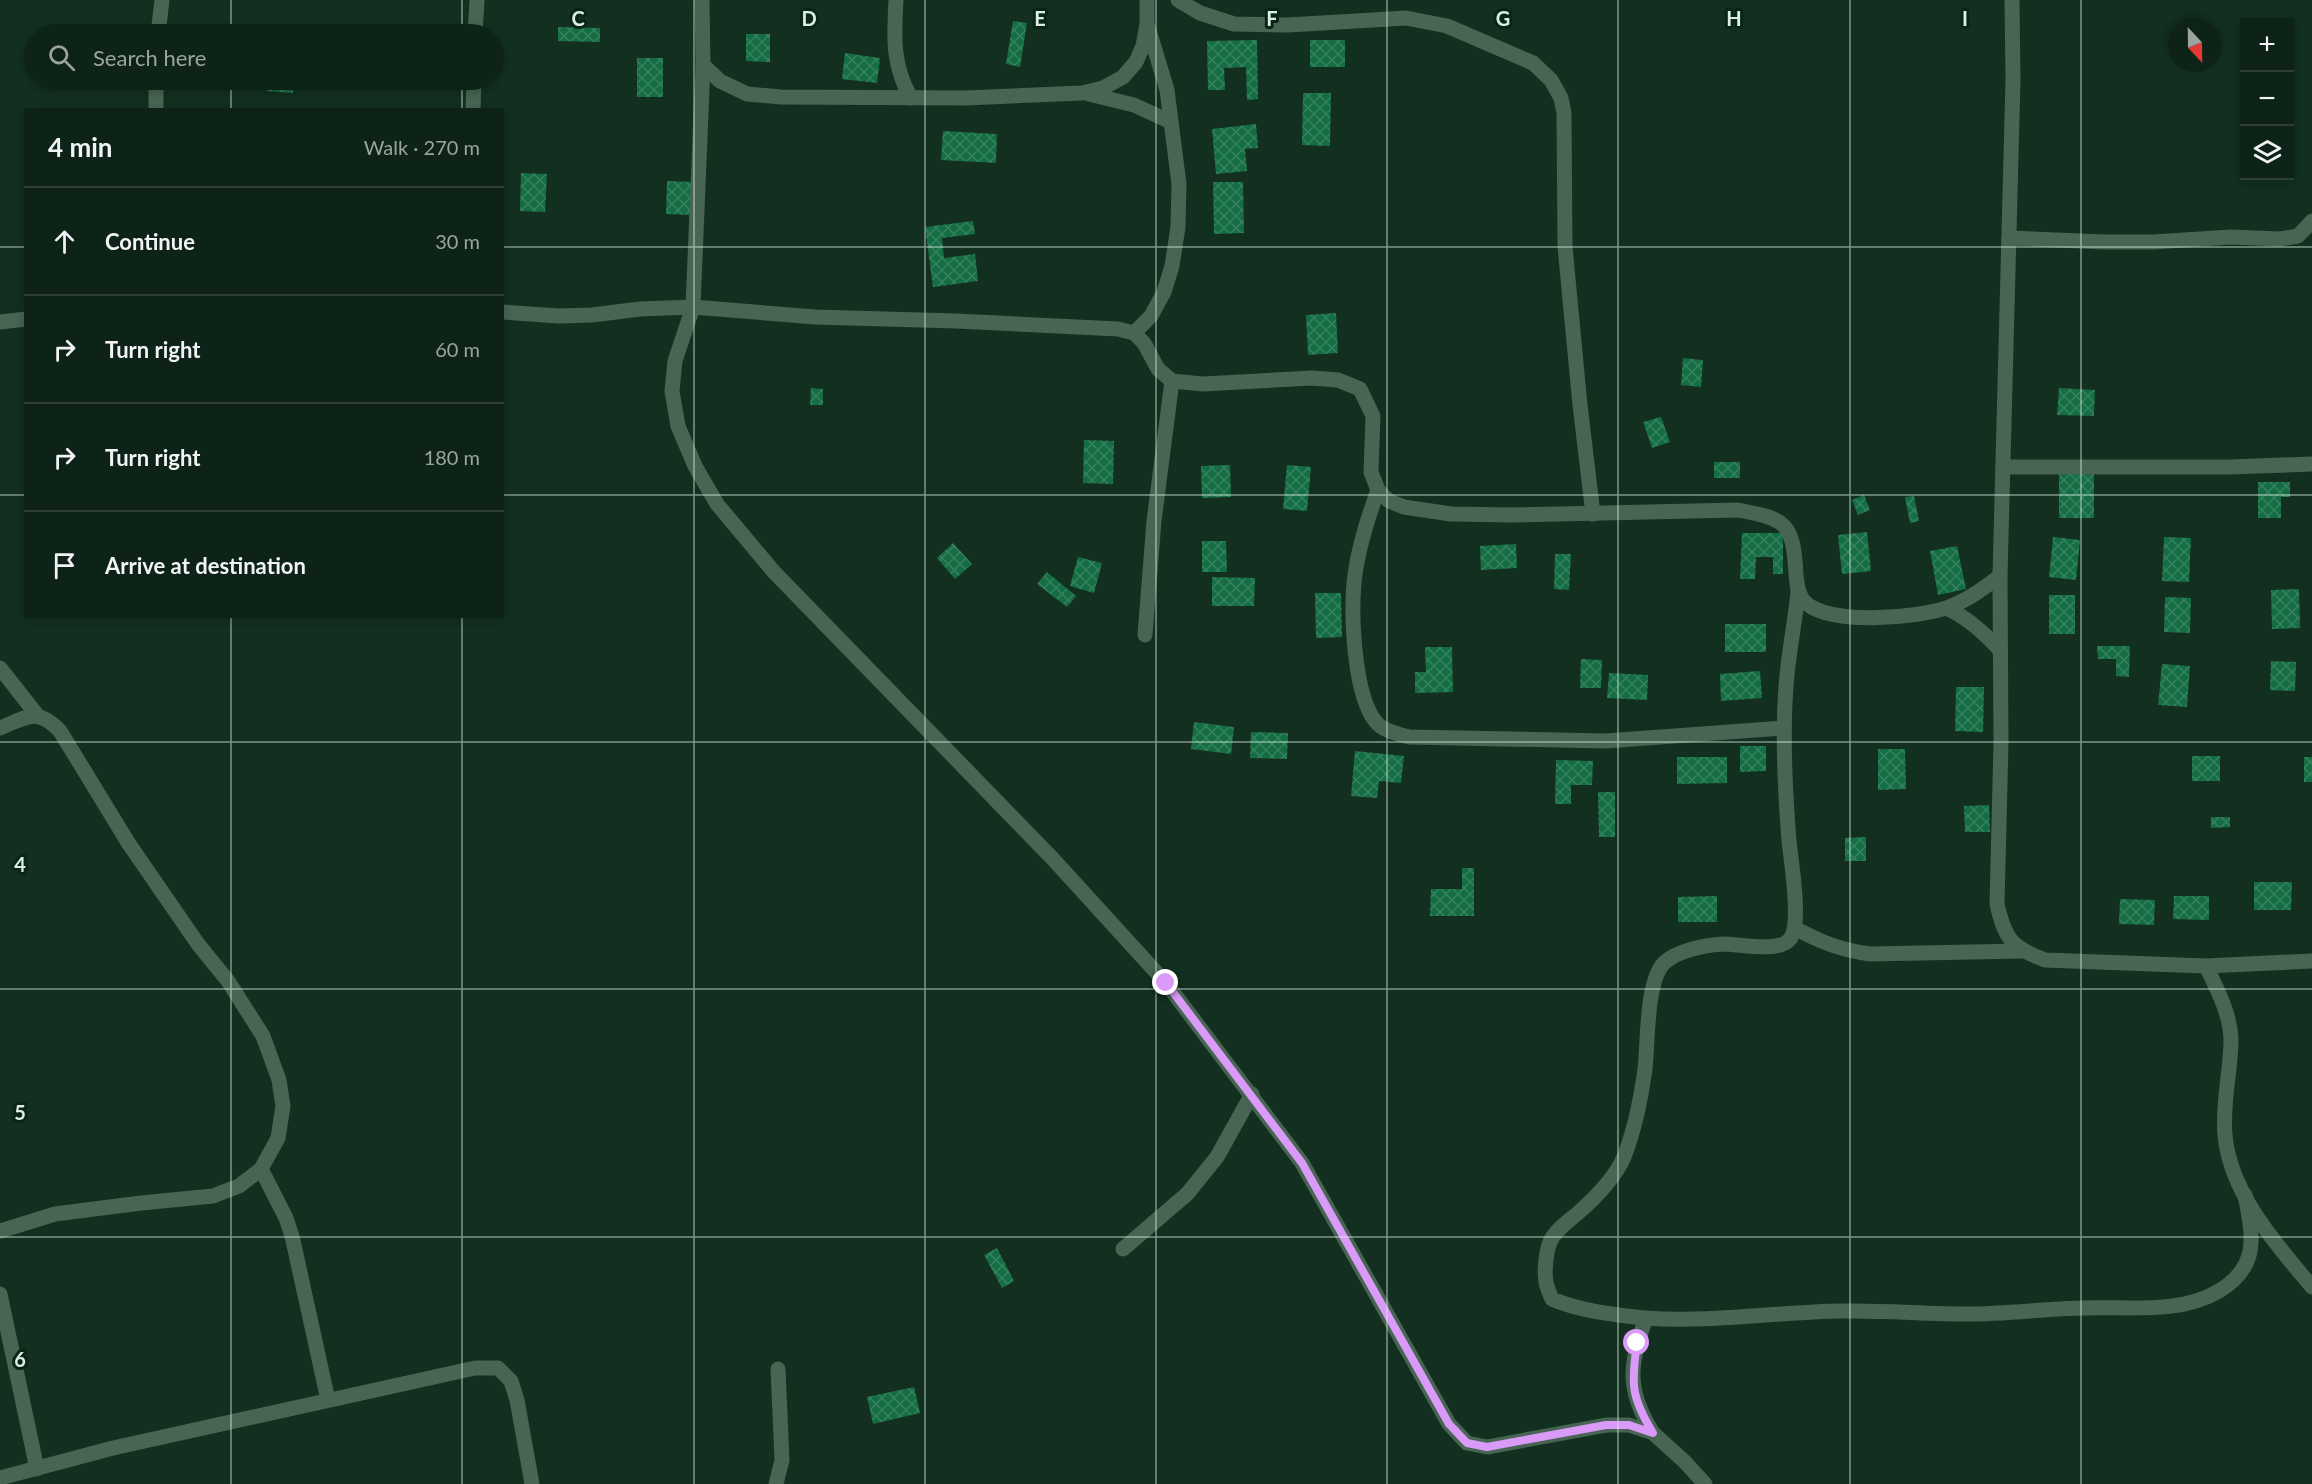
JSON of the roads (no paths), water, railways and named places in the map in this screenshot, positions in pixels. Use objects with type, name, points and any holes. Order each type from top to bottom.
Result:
[{"type":"street","points":[[160,24],[162,0]]},
{"type":"street","points":[[476,24],[477,0]]},
{"type":"street","points":[[702,0],[703,65],[693,307],[675,361],[672,391],[678,426],[695,466],[717,504],[774,572],[1053,859],[1166,983],[1302,1163],[1343,1232],[1422,1379],[1449,1424],[1467,1443],[1487,1447],[1606,1425],[1629,1425],[1653,1433]]},
{"type":"street","points":[[896,0],[894,42],[896,63],[901,82],[911,98]]},
{"type":"street","points":[[703,65],[720,81],[747,94],[781,97],[911,98],[1082,93],[1103,88],[1124,78],[1137,62],[1147,24],[1147,0]]},
{"type":"street","points":[[1178,0],[1200,13],[1234,24],[1288,25],[1406,18],[1447,26],[1533,63],[1551,80],[1561,98],[1564,113],[1565,247],[1593,514]]},
{"type":"street","points":[[2012,0],[2013,80],[2000,576],[1997,904],[2003,930],[2022,951]]},
{"type":"street","points":[[1134,333],[1151,315],[1164,292],[1177,237],[1179,184],[1167,90],[1147,24]]},
{"type":"street","points":[[156,90],[156,108]]},
{"type":"street","points":[[473,108],[474,90]]},
{"type":"street","points":[[1082,93],[1134,105],[1171,122]]},
{"type":"street","points":[[2009,238],[2105,242],[2153,242],[2231,237],[2280,239],[2298,236],[2312,221]]},
{"type":"street","points":[[504,312],[559,316],[693,307],[815,317],[1064,325],[1118,329],[1134,333],[1144,343],[1158,369],[1172,381],[1203,384],[1312,378],[1338,380],[1360,389],[1373,416],[1371,472],[1378,490],[1389,501],[1404,507],[1451,514],[1593,514],[1738,510],[1772,516],[1783,523],[1791,534],[1798,592],[1786,685],[1784,728],[1786,804],[1796,909],[1795,928],[1786,943],[1774,946],[1723,944],[1676,955],[1665,963],[1658,973],[1649,1013],[1645,1068],[1635,1124],[1623,1159],[1605,1186],[1559,1230],[1550,1242],[1545,1282],[1552,1299],[1568,1306],[1646,1318],[1841,1311],[2022,1313],[2079,1308],[2156,1307],[2189,1303],[2219,1291],[2242,1272],[2251,1253],[2251,1228],[2245,1195]]},
{"type":"street","points":[[0,322],[24,319]]},
{"type":"street","points":[[1145,635],[1154,521],[1172,381]]},
{"type":"street","points":[[2002,467],[2230,467],[2312,464]]},
{"type":"street","points":[[1378,490],[1364,531],[1354,584],[1355,643],[1360,686],[1368,709],[1377,724],[1393,733],[1409,737],[1606,741],[1784,728]]},
{"type":"street","points":[[1798,592],[1804,600],[1818,610],[1865,618],[1910,616],[1947,608],[1965,600],[2000,576]]},
{"type":"street","points":[[1947,608],[1963,616],[1980,629],[2000,650]]},
{"type":"street","points":[[0,668],[37,716]]},
{"type":"street","points":[[0,728],[37,716],[48,719],[60,731],[129,844],[198,944],[228,981],[263,1036],[279,1080],[283,1106],[278,1138],[261,1169],[238,1186],[213,1196],[55,1214],[0,1231]]},
{"type":"street","points":[[1795,928],[1822,943],[1846,951],[1870,954],[2022,951],[2045,960],[2206,966],[2312,961]]},
{"type":"street","points":[[2206,966],[2223,999],[2231,1038],[2226,1081],[2225,1136],[2232,1166],[2245,1195],[2268,1232],[2312,1287]]},
{"type":"street","points":[[1123,1249],[1187,1194],[1217,1157],[1252,1094]]},
{"type":"street","points":[[261,1169],[282,1209],[292,1236],[328,1400]]},
{"type":"street","points":[[0,1294],[37,1469]]},
{"type":"street","points":[[1646,1318],[1637,1343],[1633,1373],[1634,1393],[1640,1413],[1653,1433],[1705,1484]]},
{"type":"street","points":[[0,1478],[113,1448],[328,1400],[475,1368],[498,1368],[511,1381],[517,1400],[532,1484]]},
{"type":"street","points":[[776,1484],[782,1460],[778,1369]]}]
